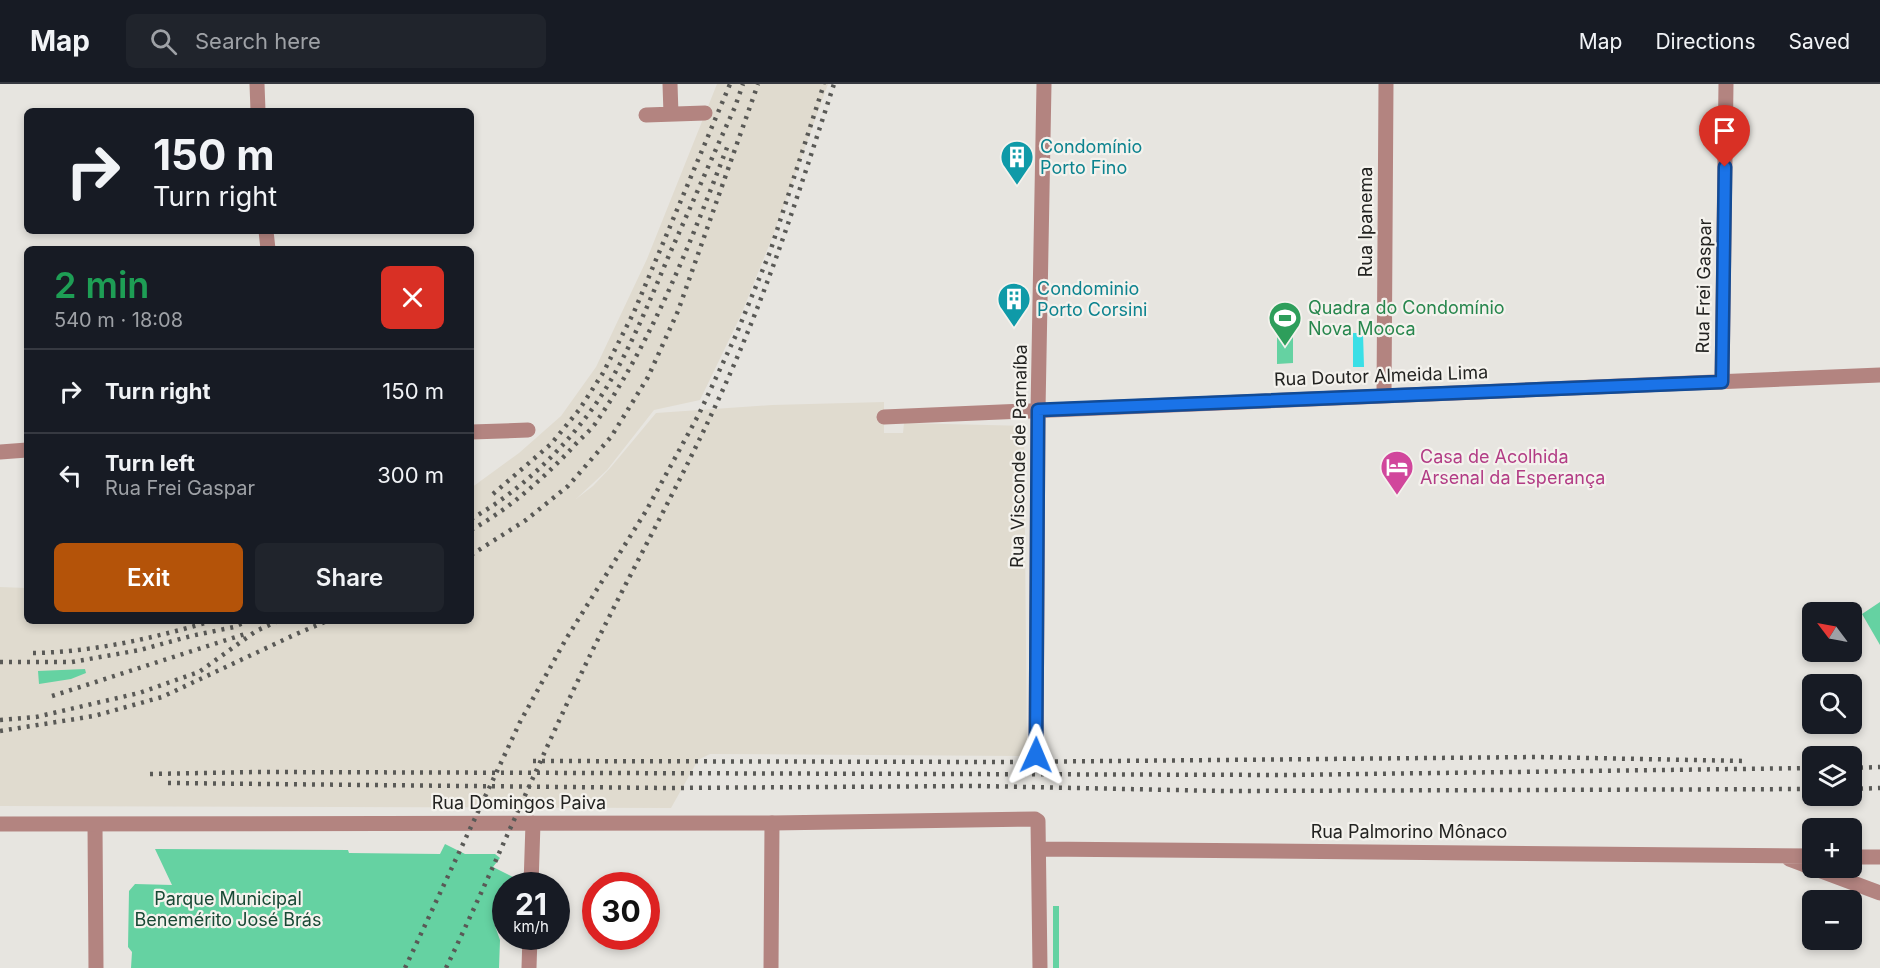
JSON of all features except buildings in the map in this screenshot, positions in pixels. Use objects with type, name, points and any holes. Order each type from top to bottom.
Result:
[{"type":"street","points":[[256,84],[258,108]]},
{"type":"street","points":[[670,84],[671,114]]},
{"type":"street","name":"Rua Visconde de Parnaíba","points":[[1036,755],[1038,410],[1044,84]]},
{"type":"street","name":"Rua Ipanema","points":[[1384,396],[1386,84]]},
{"type":"street","name":"Rua Frei Gaspar","points":[[1722,382],[1726,84]]},
{"type":"street","points":[[646,115],[705,113]]},
{"type":"street","name":"Rua Doutor Almeida Lima","points":[[884,417],[1880,375]]},
{"type":"street","points":[[474,432],[528,430]]},
{"type":"street","points":[[0,452],[24,450]]},
{"type":"street","name":"Rua Domingos Paiva","points":[[0,824],[772,823],[1037,820],[1039,849]]},
{"type":"street","points":[[531,872],[533,823]]},
{"type":"street","points":[[771,968],[772,823]]},
{"type":"street","points":[[95,825],[96,968]]},
{"type":"street","points":[[1039,849],[1040,968]]},
{"type":"street","name":"Rua Palmorino Mônaco","points":[[1039,849],[1802,856]]},
{"type":"street","name":"Rua Palmorino Mônaco","points":[[1778,855],[1880,894]]},
{"type":"street","points":[[1862,857],[1880,858]]},
{"type":"street","points":[[529,968],[530,950]]},
{"type":"shaded area","points":[[717,84],[828,84],[774,233],[741,315],[700,400],[654,410],[607,470],[576,499],[593,486],[611,467],[656,413],[772,405],[884,402],[884,433],[903,433],[904,423],[1024,426],[1027,756],[710,754],[698,760],[671,808],[0,806],[0,587],[24,588],[24,624],[474,624],[474,486],[519,453],[561,416],[596,367],[647,259]]},
{"type":"green space","name":"Quadra do Condomínio Nova Mooca","points":[[1293,330],[1293,363],[1277,364],[1277,331]]},
{"type":"green space","points":[[1880,602],[1880,645],[1862,614]]},
{"type":"green space","points":[[85,669],[86,673],[71,679],[39,684],[38,671]]},
{"type":"green space","name":"Parque Municipal Benemérito José Brás","points":[[445,844],[465,854],[495,854],[500,858],[493,867],[503,872],[492,872],[492,950],[500,950],[499,968],[131,968],[132,952],[128,947],[129,891],[135,884],[172,885],[155,849],[348,850],[349,853],[440,854]]},
{"type":"green space","points":[[1053,906],[1059,906],[1059,968],[1053,968]]},
{"type":"water","points":[[1353,333],[1363,333],[1364,367],[1353,367]]},
{"type":"railway","points":[[493,494],[551,444],[579,410],[603,373],[634,312],[730,84]]},
{"type":"railway","points":[[474,517],[506,496],[539,469],[569,438],[607,387],[645,311],[743,84]]},
{"type":"railway","points":[[474,553],[526,520],[568,486],[611,437],[648,377],[678,311],[758,84]]},
{"type":"railway","points":[[405,968],[520,722],[566,639],[646,511],[699,414],[736,335],[770,252],[824,84]]},
{"type":"railway","points":[[446,968],[582,672],[726,383],[769,278],[834,84]]},
{"type":"railway","points":[[474,528],[525,493],[550,471],[595,424],[635,358],[670,288],[728,145]]},
{"type":"railway","points":[[33,653],[79,650],[124,643],[201,624]]},
{"type":"railway","points":[[0,662],[72,662],[140,650],[241,624]]},
{"type":"railway","points":[[0,720],[36,717],[139,693],[199,672],[256,631],[271,624]]},
{"type":"railway","points":[[0,731],[94,716],[162,697],[320,624]]},
{"type":"railway","points":[[52,696],[245,634]]},
{"type":"railway","points":[[533,761],[1003,762],[1537,757],[1746,761]]},
{"type":"railway","points":[[1862,768],[1880,767]]},
{"type":"railway","points":[[150,774],[256,772],[1288,775],[1802,768]]},
{"type":"railway","points":[[168,783],[667,788],[979,786],[1224,791],[1802,789]]},
{"type":"railway","points":[[1862,789],[1880,788]]},
{"type":"place","name":"Condomínio Porto Fino","points":[[1017,186]]},
{"type":"place","name":"Condominio Porto Corsini","points":[[1014,328]]},
{"type":"place","name":"Quadra do Condomínio Nova Mooca","points":[[1285,347]]},
{"type":"place","name":"Casa de Acolhida Arsenal da Esperança","points":[[1397,496]]},
{"type":"route","points":[[1036,755],[1038,410],[1722,382],[1725,167]]}]
